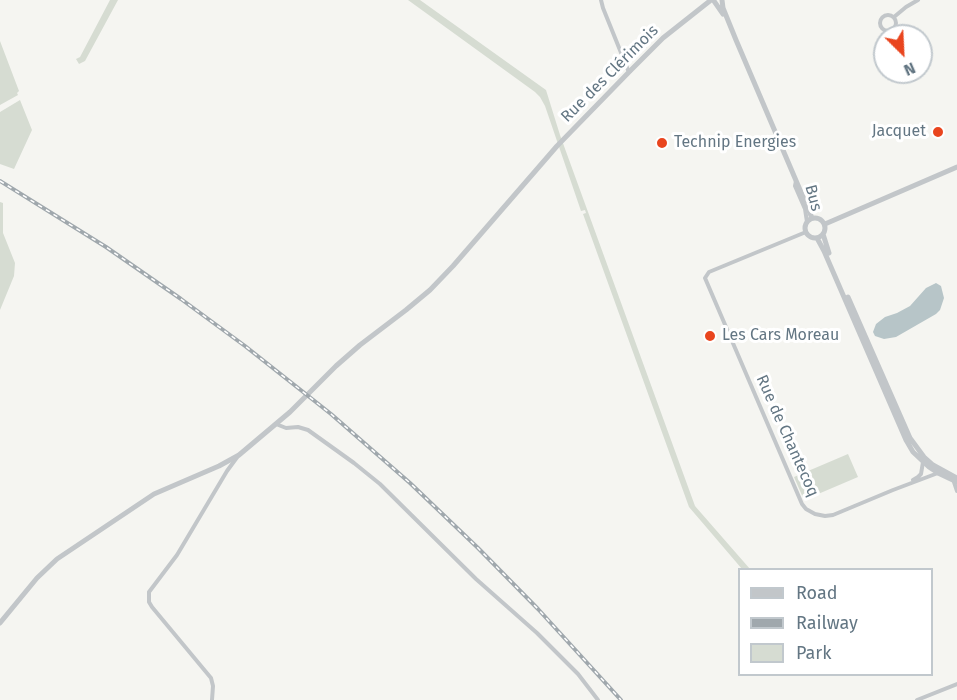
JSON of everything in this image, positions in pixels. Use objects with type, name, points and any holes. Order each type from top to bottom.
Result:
[{"type":"street","points":[[601,0],[630,71]]},
{"type":"street","points":[[716,0],[736,40],[796,181],[809,220],[805,228],[806,232],[810,237],[816,238],[823,234]]},
{"type":"street","name":"Rue des Clérimois","points":[[0,623],[37,578],[57,559],[154,494],[239,455],[276,424],[360,345],[430,290],[557,146],[630,71],[663,38],[716,0]]},
{"type":"street","points":[[894,17],[917,1]]},
{"type":"street","points":[[889,15],[894,17],[896,27],[889,32],[884,30],[880,24],[882,18],[889,15]]},
{"type":"street","points":[[825,224],[956,168]]},
{"type":"street","points":[[809,220],[821,219],[825,224],[823,234],[827,250],[910,438],[924,457],[956,480]]},
{"type":"street","name":"Rue de Chantecoq","points":[[806,232],[710,272],[706,276],[707,284],[804,506],[814,514],[829,516],[938,473]]},
{"type":"street","points":[[816,238],[824,251],[903,434],[913,452],[938,473],[956,480]]},
{"type":"street","points":[[276,424],[286,428],[308,430],[380,484],[476,579],[537,633],[578,674],[598,700]]},
{"type":"street","points":[[212,700],[213,686],[208,674],[152,607],[148,596],[177,555],[239,455]]},
{"type":"street","points":[[893,490],[918,477],[922,472],[923,462]]},
{"type":"street","points":[[956,480],[957,491]]},
{"type":"street","points":[[917,700],[957,684]]},
{"type":"green space","points":[[110,0],[118,0],[85,61],[79,64],[76,59],[80,57]]},
{"type":"green space","points":[[408,0],[420,0],[546,90],[560,135],[695,506],[749,568],[741,568],[689,507],[583,214],[586,213],[585,210],[581,211],[545,106],[535,92]]},
{"type":"green space","points":[[0,41],[19,91],[18,95],[0,105]]},
{"type":"green space","points":[[20,100],[32,130],[14,169],[0,164],[0,112]]},
{"type":"green space","points":[[0,202],[3,203],[3,233],[15,263],[14,276],[0,310]]},
{"type":"green space","points":[[848,454],[858,477],[804,500],[794,477]]},
{"type":"shaded area","points":[[936,283],[941,286],[944,298],[936,314],[896,337],[884,339],[875,336],[873,332],[876,324],[885,317],[910,306],[926,288]]},
{"type":"railway","points":[[0,181],[106,247],[181,299],[331,414],[410,483],[478,548],[538,609],[621,700]]},
{"type":"place","name":"Jacquet","points":[[938,132]]},
{"type":"place","name":"Technip Energies","points":[[662,143]]},
{"type":"place","name":"Les Cars Moreau","points":[[710,336]]}]
